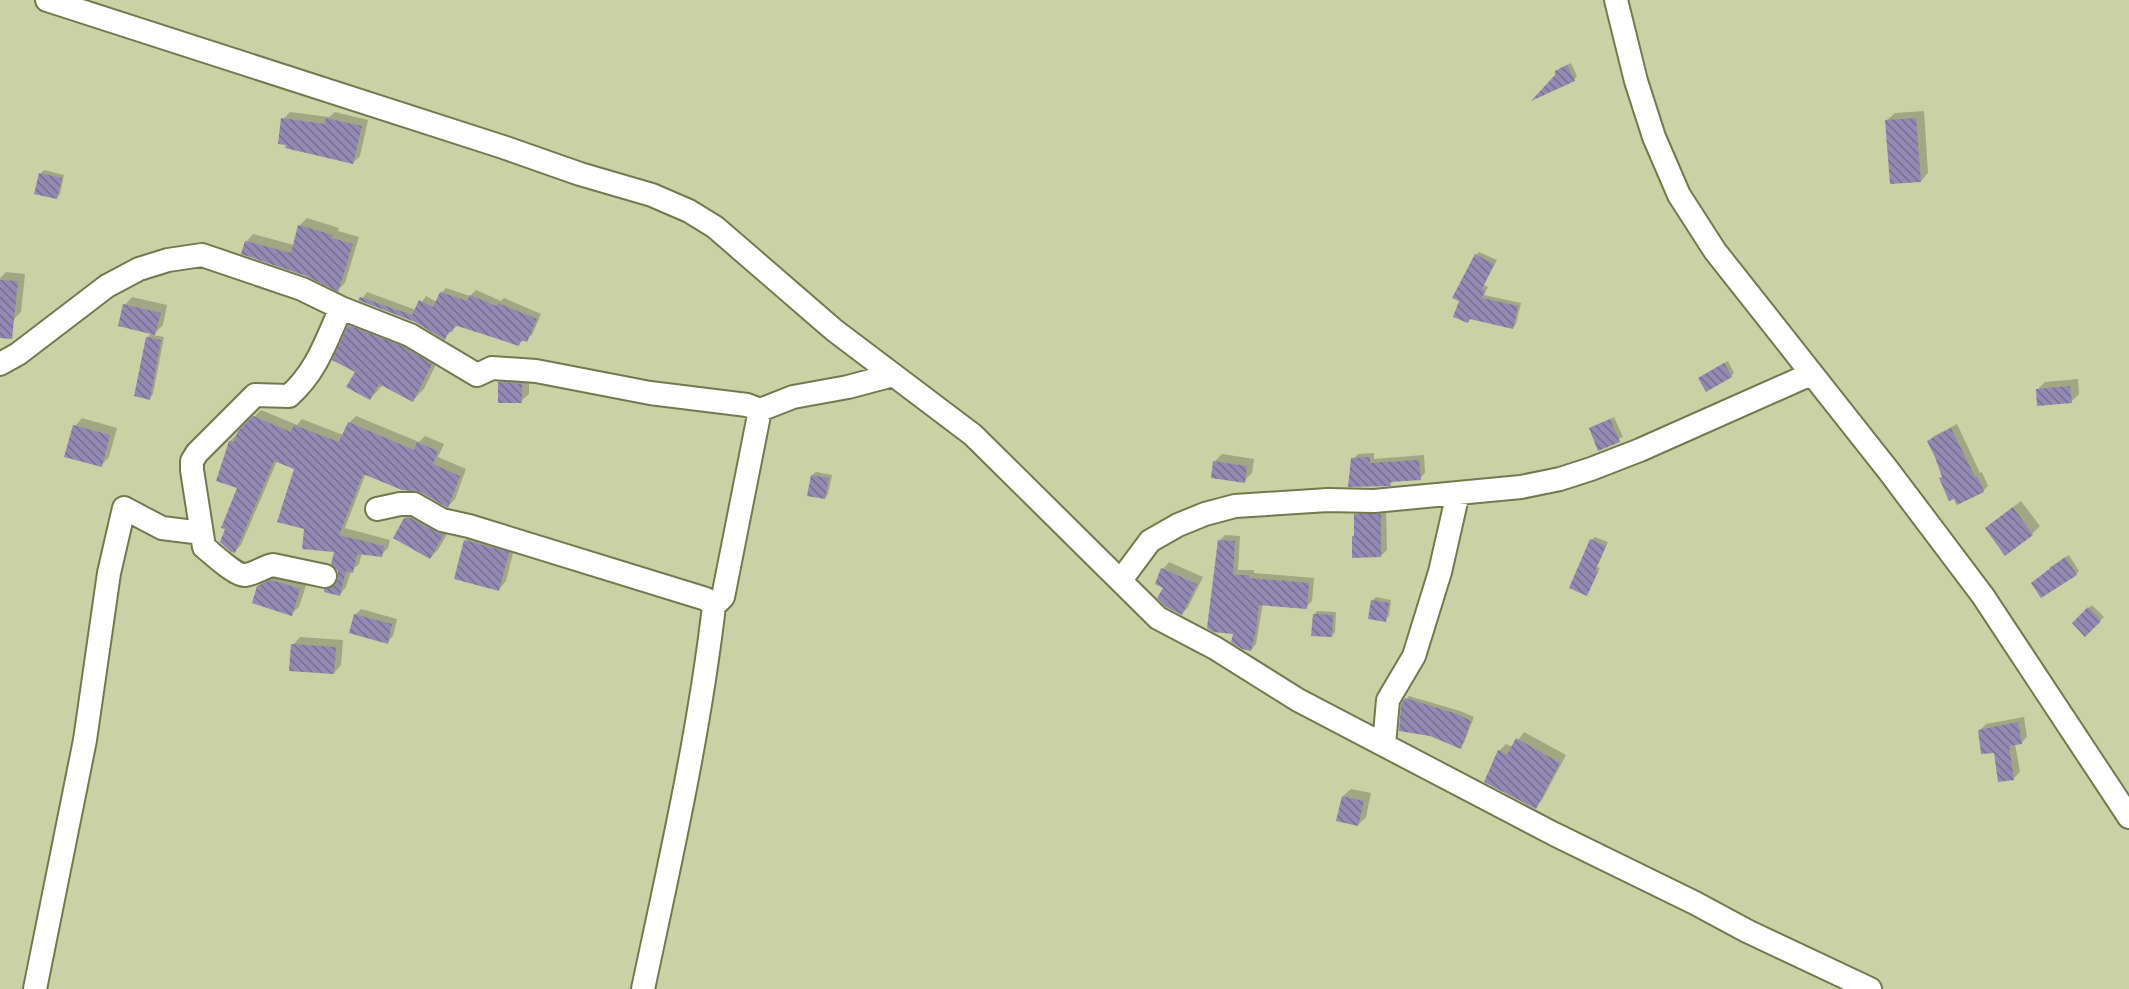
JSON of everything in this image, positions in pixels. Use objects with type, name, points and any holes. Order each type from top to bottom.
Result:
[{"type":"street","points":[[47,0],[580,174],[652,195],[689,211],[715,227],[834,330],[973,435],[1158,618],[1215,648],[1298,700],[1554,834],[1747,931],[1870,989]]},
{"type":"street","points":[[1616,0],[1654,137],[1679,195],[1715,251],[1888,470],[1983,596],[2129,817]]},
{"type":"street","points":[[0,364],[18,354],[107,286],[139,269],[168,260],[202,255],[302,288],[341,308],[410,335],[477,375],[492,368],[536,371],[650,393],[747,405],[760,410],[793,397],[848,387],[893,375]]},
{"type":"street","points":[[325,576],[273,566],[241,575],[232,571],[229,566],[204,547],[192,461],[196,453],[255,395],[289,396],[301,385],[311,373],[341,308]]},
{"type":"street","points":[[1121,580],[1150,541],[1178,525],[1225,509],[1284,502],[1374,501],[1521,487],[1560,479],[1659,442],[1811,374]]},
{"type":"street","points":[[643,989],[708,658],[714,606],[723,597],[760,410]]},
{"type":"street","points":[[1384,745],[1388,699],[1414,656],[1440,572],[1458,493]]},
{"type":"street","points":[[377,509],[400,504],[414,504],[442,520],[469,526],[706,599],[714,606]]},
{"type":"street","points":[[35,989],[85,740],[109,573],[124,508],[162,528],[202,534]]},
{"type":"building","points":[[1567,65],[1575,81],[1531,101],[1555,75],[1555,71]]},
{"type":"building","points":[[281,118],[325,124],[326,118],[362,126],[353,164],[285,148],[286,145],[278,144]]},
{"type":"building","points":[[1916,118],[1921,182],[1890,184],[1885,120]]},
{"type":"building","points":[[39,173],[62,178],[57,199],[34,194]]},
{"type":"building","points":[[298,225],[333,235],[332,238],[353,244],[338,292],[306,276],[241,254],[245,241],[291,253]]},
{"type":"building","points":[[1475,254],[1494,264],[1482,289],[1485,291],[1482,298],[1518,306],[1513,329],[1470,319],[1468,323],[1453,317],[1459,301],[1452,298]]},
{"type":"building","points":[[0,280],[18,281],[12,339],[0,338]]},
{"type":"building","points":[[440,292],[467,301],[470,295],[496,306],[498,303],[537,319],[527,342],[521,340],[519,346],[455,325],[445,340],[415,322],[358,300],[360,297],[412,315],[419,300],[433,307]]},
{"type":"building","points":[[123,304],[161,313],[155,335],[118,326]]},
{"type":"building","points":[[348,325],[404,347],[432,364],[413,402],[379,384],[370,400],[346,387],[355,372],[332,360]]},
{"type":"building","points":[[146,337],[161,340],[150,400],[134,396]]},
{"type":"building","points":[[1724,363],[1732,377],[1706,392],[1698,378]]},
{"type":"building","points":[[498,382],[522,384],[522,403],[498,403]]},
{"type":"building","points":[[2070,386],[2072,403],[2037,406],[2036,389]]},
{"type":"building","points":[[253,416],[291,432],[294,425],[339,442],[348,422],[414,450],[417,442],[438,451],[433,464],[460,476],[448,508],[420,492],[402,490],[363,474],[339,535],[384,546],[382,557],[357,554],[353,573],[346,571],[340,596],[324,592],[324,589],[335,585],[338,579],[338,571],[331,564],[334,552],[302,549],[304,529],[277,522],[294,469],[274,461],[235,553],[231,552],[220,542],[225,529],[221,528],[237,488],[216,481],[229,441],[234,442],[238,431]]},
{"type":"building","points":[[1610,419],[1620,442],[1598,451],[1589,428]]},
{"type":"building","points":[[73,425],[110,435],[102,467],[64,457]]},
{"type":"building","points":[[1951,428],[1984,492],[1957,505],[1954,499],[1949,501],[1939,478],[1942,477],[1935,457],[1927,441]]},
{"type":"building","points":[[1370,457],[1370,463],[1419,460],[1421,480],[1390,482],[1391,486],[1348,487],[1351,458]]},
{"type":"building","points":[[1213,461],[1247,466],[1245,483],[1211,478]]},
{"type":"building","points":[[811,475],[829,478],[825,499],[807,496]]},
{"type":"building","points":[[2013,507],[2033,535],[2005,556],[1985,528]]},
{"type":"building","points":[[1354,514],[1381,514],[1381,557],[1352,558]]},
{"type":"building","points":[[404,518],[410,518],[444,534],[430,559],[393,538]]},
{"type":"building","points":[[1590,539],[1606,546],[1587,596],[1569,588]]},
{"type":"building","points":[[464,540],[509,552],[499,591],[454,579]]},
{"type":"building","points":[[1218,540],[1235,541],[1233,575],[1309,583],[1307,609],[1259,605],[1251,651],[1242,649],[1231,642],[1233,634],[1213,632],[1207,628]]},
{"type":"building","points":[[2065,557],[2077,575],[2041,598],[2031,583]]},
{"type":"building","points":[[1161,568],[1197,584],[1182,615],[1166,607],[1157,598],[1163,588],[1155,584]]},
{"type":"building","points":[[271,580],[300,589],[292,616],[252,603],[257,586]]},
{"type":"building","points":[[1371,600],[1389,603],[1386,622],[1368,619]]},
{"type":"building","points":[[2088,607],[2101,621],[2085,637],[2072,623]]},
{"type":"building","points":[[354,614],[392,624],[388,644],[349,633]]},
{"type":"building","points":[[1313,614],[1333,615],[1332,637],[1311,636]]},
{"type":"building","points":[[291,644],[336,647],[334,674],[289,671]]},
{"type":"building","points":[[1405,698],[1457,714],[1471,721],[1461,749],[1430,736],[1399,731],[1401,704]]},
{"type":"building","points":[[2018,722],[2022,744],[2009,746],[2014,780],[1998,782],[1994,753],[1981,754],[1978,730]]},
{"type":"building","points":[[1516,738],[1560,763],[1536,809],[1484,782],[1498,750],[1507,755]]},
{"type":"building","points":[[1342,796],[1364,801],[1358,826],[1336,821]]}]
